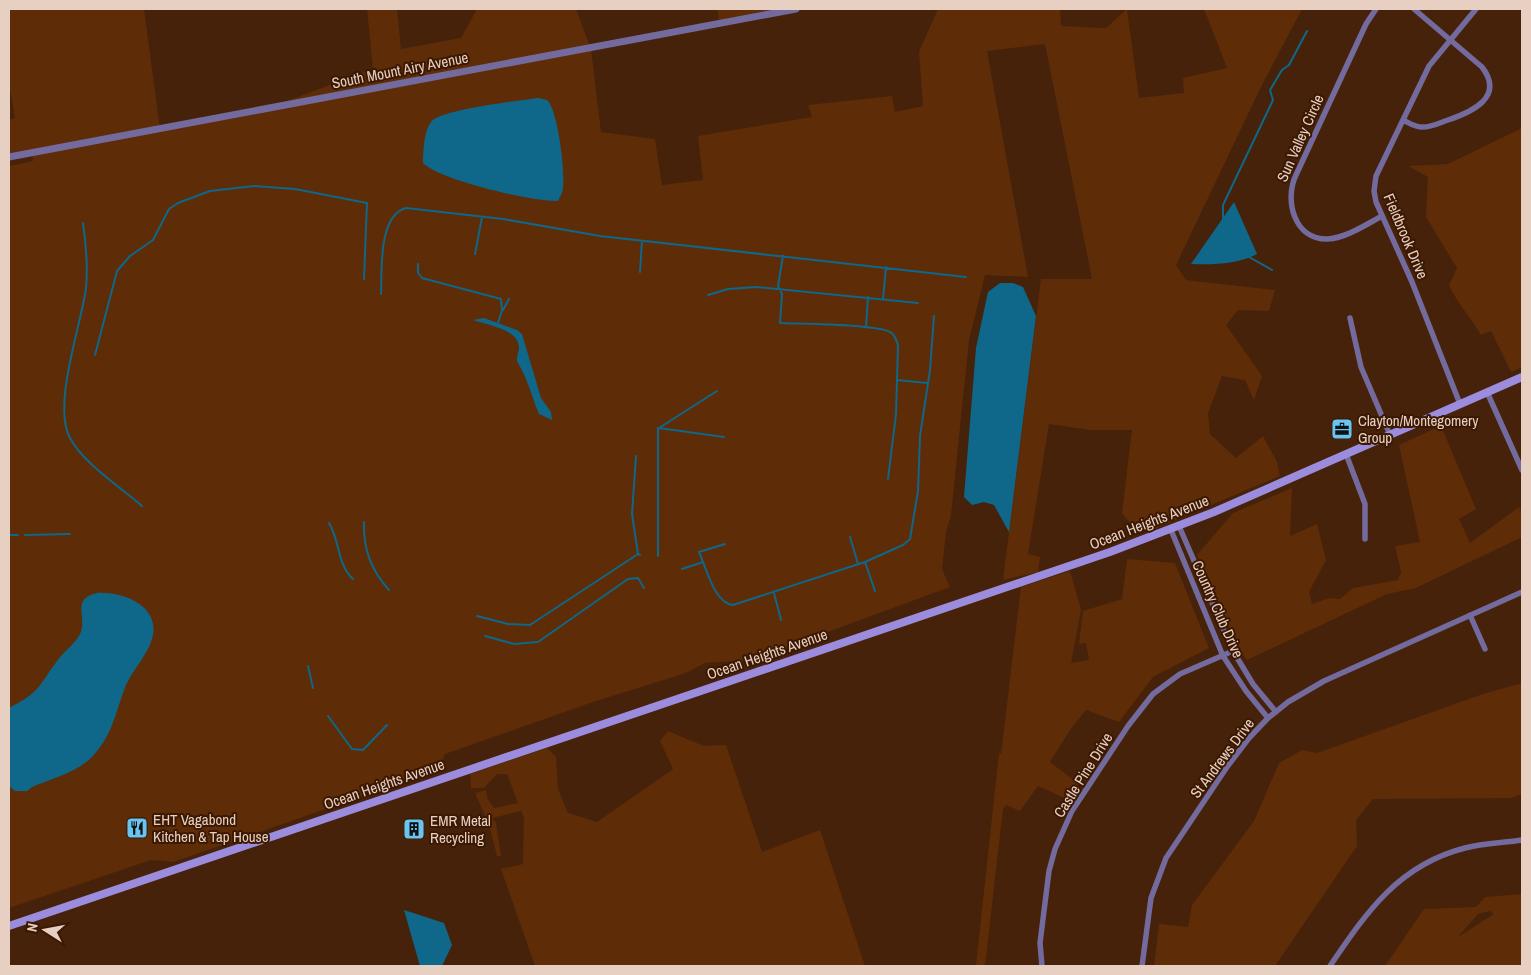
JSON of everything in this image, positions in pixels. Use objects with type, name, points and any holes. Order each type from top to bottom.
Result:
[{"type":"main road","name":"Ocean Heights Avenue","points":[[9,926],[889,628],[1171,530],[1522,377]]},
{"type":"street","name":"South Mount Airy Avenue","points":[[9,157],[796,9]]},
{"type":"street","name":"Sun Valley Circle","points":[[1376,9],[1366,24],[1296,175],[1290,197],[1293,211],[1299,223],[1305,230],[1318,238],[1338,237],[1382,216]]},
{"type":"street","points":[[1403,120],[1417,126],[1428,127],[1472,112],[1485,98],[1488,86],[1486,72],[1414,9]]},
{"type":"street","name":"Fieldbrook Drive","points":[[1460,404],[1412,282],[1375,198],[1375,180],[1429,66],[1476,9]]},
{"type":"street","points":[[1350,318],[1361,367],[1390,435]]},
{"type":"street","points":[[1487,392],[1522,470]]},
{"type":"street","points":[[1346,454],[1365,504],[1365,539]]},
{"type":"street","name":"Country Club Drive","points":[[1179,526],[1233,652],[1253,684],[1276,712]]},
{"type":"street","name":"Country Club Drive","points":[[1171,530],[1223,656],[1246,691],[1268,718]]},
{"type":"street","name":"St Andrews Drive","points":[[1142,966],[1151,898],[1166,858],[1227,767],[1249,738],[1268,718],[1306,690],[1522,592]]},
{"type":"street","points":[[1470,615],[1485,649]]},
{"type":"street","name":"Castle Pine Drive","points":[[1042,966],[1040,943],[1049,871],[1055,849],[1072,811],[1136,714],[1153,694],[1180,674],[1233,652]]},
{"type":"street","points":[[1330,966],[1369,910],[1410,873],[1430,861],[1464,848],[1522,840]]},
{"type":"shaded area","points":[[9,9],[144,9],[160,129],[260,111],[373,69],[367,9],[397,9],[401,49],[461,38],[477,9],[576,9],[591,49],[601,132],[655,139],[662,185],[703,180],[698,136],[812,117],[808,105],[892,96],[895,112],[923,106],[919,52],[938,9],[1060,9],[1061,26],[1106,28],[1127,9],[1139,98],[1184,93],[1183,78],[1227,68],[1204,9],[1302,9],[1262,85],[1176,265],[1186,280],[1275,290],[1269,311],[1238,310],[1226,325],[1262,376],[1254,400],[1245,380],[1222,376],[1208,413],[1210,434],[1236,458],[1263,436],[1277,462],[1280,476],[1154,529],[1135,529],[1122,513],[1132,430],[1090,430],[1049,424],[1028,554],[1040,557],[1038,572],[1003,580],[1041,279],[1092,279],[1045,44],[987,51],[1028,277],[985,275],[969,340],[951,515],[946,532],[942,569],[950,587],[752,660],[705,663],[686,673],[596,701],[445,754],[438,770],[173,862],[151,860],[9,908],[9,166],[33,161],[32,154],[9,158],[9,120],[15,118],[9,83]]},
{"type":"shaded area","points":[[717,9],[774,9],[775,13],[720,24]]},
{"type":"shaded area","points":[[1522,128],[1522,367],[1511,372],[1491,331],[1481,335],[1460,305],[1449,285],[1457,268],[1426,217],[1428,177],[1408,166],[1448,164]]},
{"type":"shaded area","points":[[1441,426],[1476,509],[1459,519],[1470,543],[1519,507],[1522,514],[1522,537],[1416,588],[1387,594],[1247,660],[1238,647],[1197,555],[1233,513],[1292,488],[1290,536],[1317,524],[1326,560],[1309,592],[1312,604],[1329,598],[1340,599],[1353,588],[1398,580],[1401,572],[1395,546],[1420,542],[1399,445]]},
{"type":"shaded area","points":[[1127,559],[1175,563],[1209,648],[1153,677],[1119,722],[1086,710],[1070,730],[1050,762],[1079,784],[1069,800],[1038,786],[1020,811],[1006,805],[1003,809],[985,966],[974,966],[976,965],[999,753],[1001,754],[1021,587],[1070,571],[1081,610],[1071,663],[1089,660],[1086,643],[1079,644],[1083,611],[1122,599]]},
{"type":"shaded area","points":[[1522,683],[1522,794],[1511,798],[1373,799],[1356,820],[1357,846],[1275,966],[1154,966],[1159,924],[1188,927],[1192,905],[1254,821],[1279,763],[1302,750],[1317,753],[1483,694]]},
{"type":"shaded area","points":[[668,731],[704,746],[726,745],[762,852],[820,830],[865,966],[535,966],[501,869],[523,864],[524,818],[521,811],[492,818],[496,823],[501,856],[497,856],[489,825],[475,793],[486,790],[487,798],[494,808],[518,803],[507,774],[497,774],[484,788],[471,788],[470,774],[547,748],[556,757],[558,789],[568,813],[597,822],[673,769],[660,741]]},
{"type":"shaded area","points":[[1522,894],[1522,966],[1385,966],[1424,909],[1476,907],[1485,897]],"holes":[[[1490,911],[1494,914],[1458,937],[1478,914]]]},
{"type":"water","points":[[538,98],[547,100],[551,106],[557,128],[562,155],[563,179],[562,191],[558,201],[529,198],[487,189],[432,170],[423,163],[424,141],[427,129],[432,121],[439,117],[466,109]]},
{"type":"water","points":[[1234,202],[1257,254],[1234,262],[1191,264]]},
{"type":"water","points":[[1000,283],[1013,283],[1023,287],[1036,316],[1009,532],[994,505],[984,502],[972,505],[964,497],[976,348],[988,292]]},
{"type":"water","points":[[484,318],[517,330],[522,334],[541,398],[551,412],[552,420],[539,414],[517,361],[519,347],[517,341],[508,332],[473,320]]},
{"type":"water","points":[[97,593],[107,593],[128,598],[146,609],[154,627],[150,645],[126,685],[109,733],[90,759],[70,772],[32,787],[27,791],[15,791],[9,786],[9,708],[33,693],[60,657],[78,638],[82,628],[82,604],[89,596]]},
{"type":"water","points":[[404,910],[444,923],[452,945],[442,966],[420,966]]},
{"type":"waterway","points":[[1223,220],[1223,205],[1273,100],[1270,90],[1282,70],[1289,65],[1307,31]]},
{"type":"waterway","points":[[95,355],[117,271],[130,256],[153,240],[169,209],[178,203],[210,191],[254,186],[295,189],[367,203],[364,279]]},
{"type":"waterway","points":[[381,294],[383,245],[386,232],[390,221],[397,213],[406,208],[503,219],[600,236],[966,277]]},
{"type":"waterway","points":[[475,254],[482,217]]},
{"type":"waterway","points":[[83,223],[87,272],[86,288],[69,365],[64,406],[65,424],[70,438],[84,456],[142,506]]},
{"type":"waterway","points":[[640,272],[642,241]]},
{"type":"waterway","points":[[783,256],[778,286],[782,294],[780,323],[870,327],[890,332],[895,337],[898,345],[896,414],[888,479]]},
{"type":"waterway","points":[[1249,257],[1272,270]]},
{"type":"waterway","points":[[418,264],[418,273],[422,278],[501,299],[502,310],[498,323]]},
{"type":"waterway","points":[[883,299],[886,267]]},
{"type":"waterway","points":[[708,295],[728,289],[756,287],[918,303]]},
{"type":"waterway","points":[[866,327],[868,297]]},
{"type":"waterway","points":[[503,310],[509,299]]},
{"type":"waterway","points":[[725,544],[699,552],[716,591],[726,603],[733,605],[865,562],[903,545],[910,539],[918,491],[920,436],[930,370],[934,316]]},
{"type":"waterway","points":[[897,380],[927,383]]},
{"type":"waterway","points":[[659,428],[717,391]]},
{"type":"waterway","points":[[658,428],[658,556]]},
{"type":"waterway","points":[[659,428],[724,437]]},
{"type":"waterway","points":[[636,456],[632,514],[638,554],[640,555]]},
{"type":"waterway","points":[[364,522],[365,541],[369,559],[377,575],[389,590]]},
{"type":"waterway","points":[[329,523],[333,530],[341,559],[353,579]]},
{"type":"waterway","points":[[25,535],[70,534]]},
{"type":"waterway","points":[[9,535],[18,535]]},
{"type":"waterway","points":[[850,537],[858,564]]},
{"type":"waterway","points":[[477,616],[508,624],[530,625],[638,554]]},
{"type":"waterway","points":[[682,569],[703,562]]},
{"type":"waterway","points":[[865,562],[875,591]]},
{"type":"waterway","points":[[485,636],[514,644],[538,642],[628,579],[638,578],[644,588]]},
{"type":"waterway","points":[[774,593],[781,620]]},
{"type":"waterway","points":[[308,666],[313,688]]},
{"type":"waterway","points":[[328,716],[352,749],[363,750],[387,725]]},
{"type":"place","name":"Clayton/Montegomery Group","points":[[1342,429]]},
{"type":"place","name":"EHT Vagabond Kitchen & Tap House","points":[[137,828]]},
{"type":"place","name":"EMR Metal Recycling","points":[[414,829]]}]
